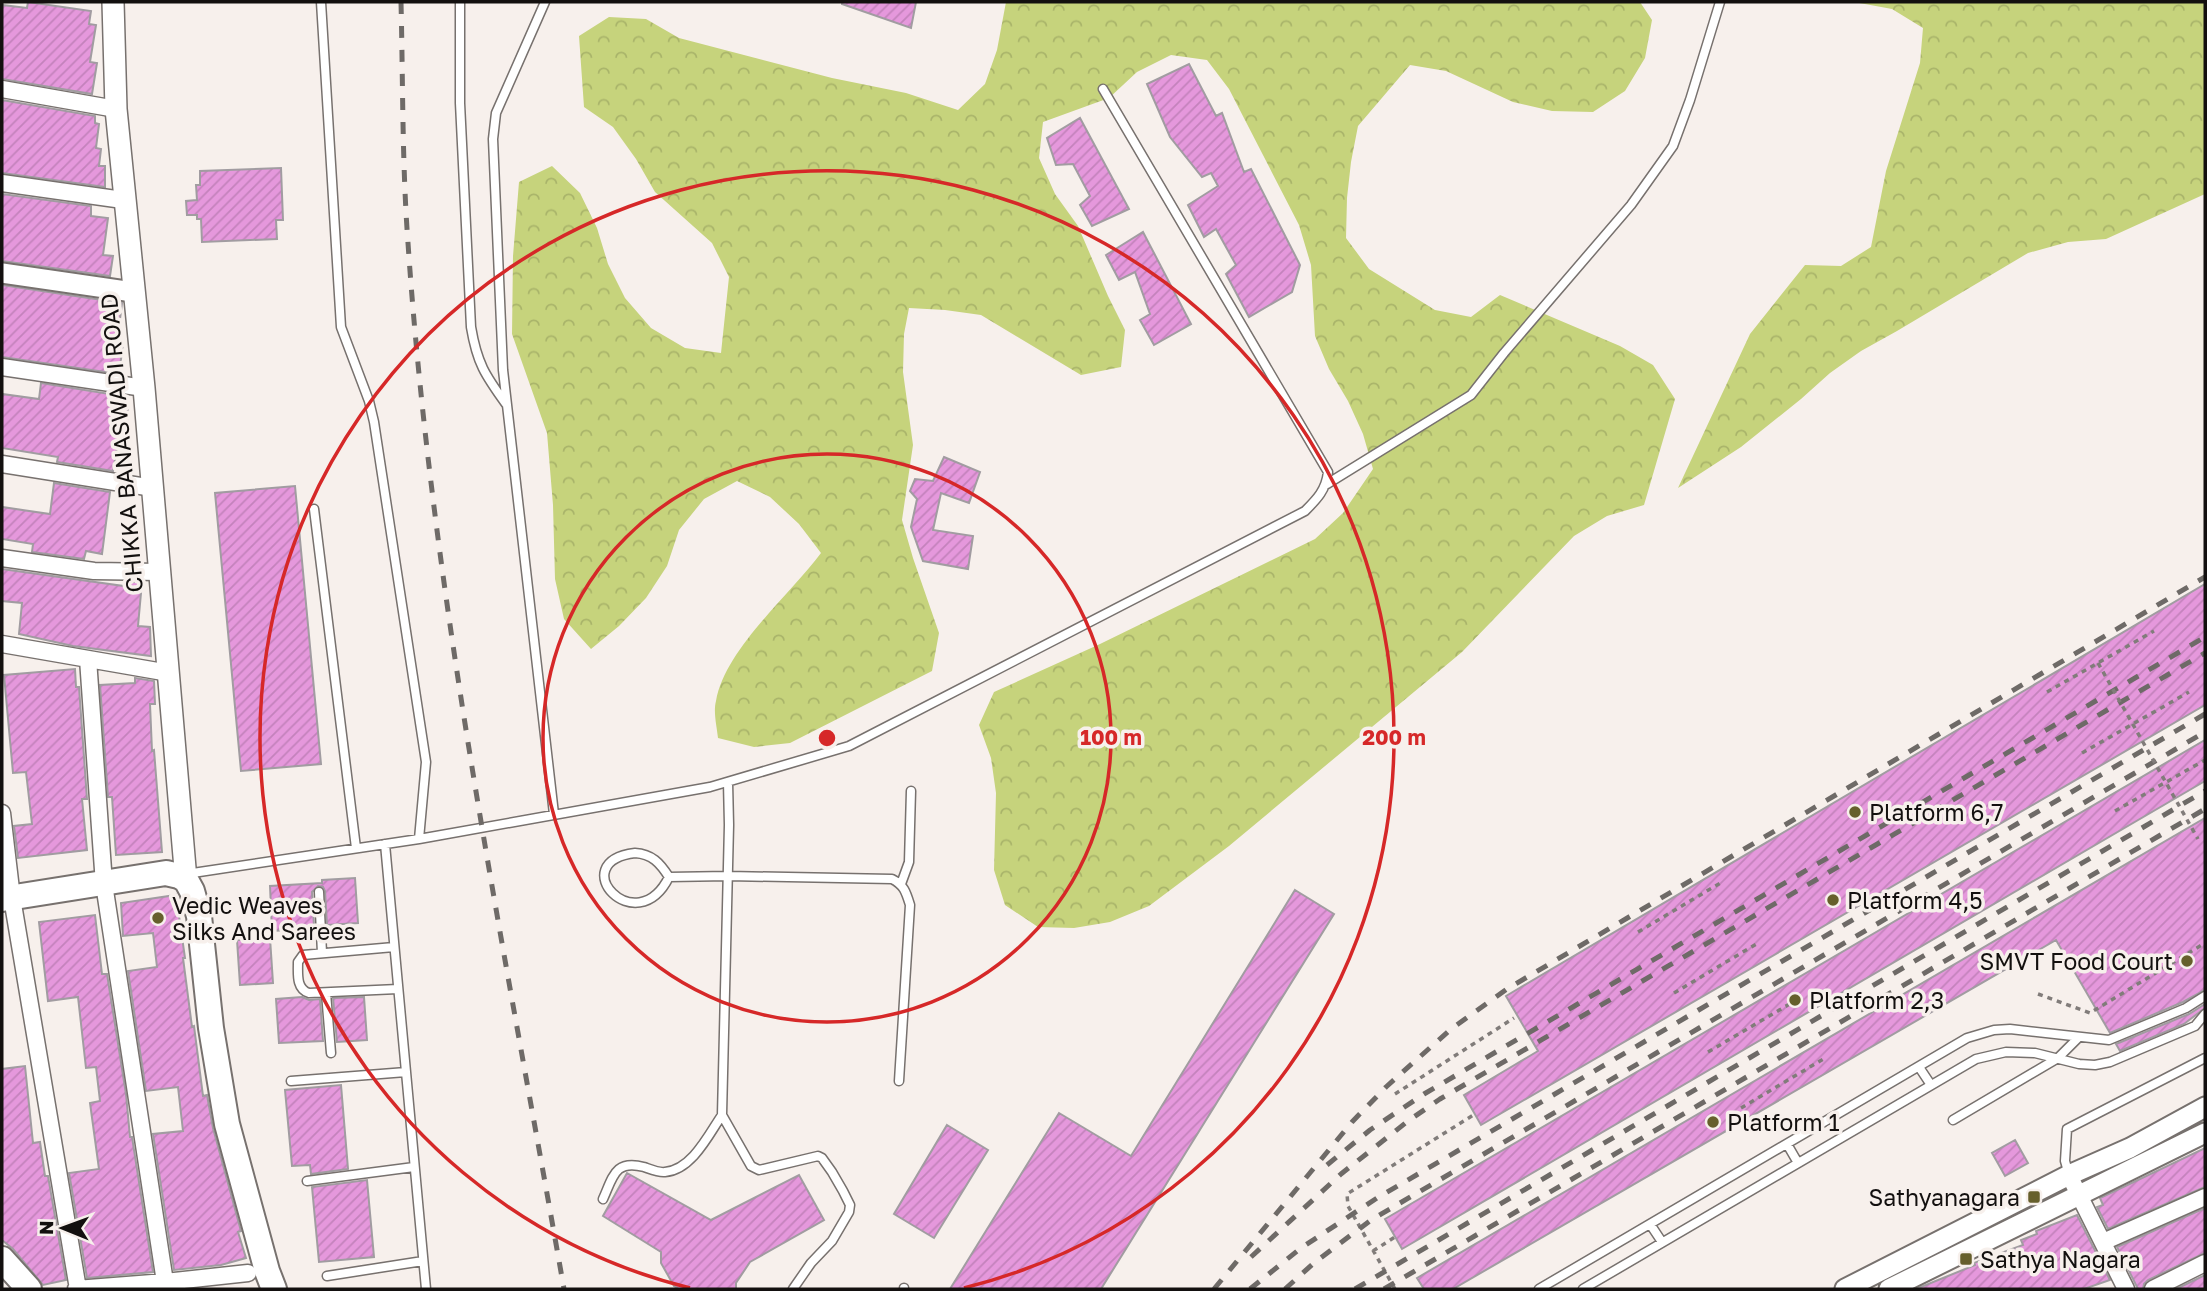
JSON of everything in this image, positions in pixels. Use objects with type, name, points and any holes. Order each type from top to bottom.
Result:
[{"type":"main road","name":"CHIKKA BANASWADI ROAD","points":[[113,2],[116,109],[144,388],[186,877]]},
{"type":"main road","points":[[7,898],[166,873],[186,877],[199,916],[211,1028],[227,1124],[274,1289]]},
{"type":"main road","points":[[4,1265],[29,1289]]},
{"type":"street","points":[[2,89],[116,109]]},
{"type":"street","points":[[2,183],[124,200]]},
{"type":"street","points":[[2,273],[133,292]]},
{"type":"street","points":[[2,367],[144,388]]},
{"type":"street","points":[[2,464],[153,488]]},
{"type":"street","points":[[2,558],[94,571],[160,572]]},
{"type":"street","points":[[2,644],[169,673]]},
{"type":"street","points":[[88,659],[104,884],[165,1282]]},
{"type":"street","points":[[2,813],[7,898],[77,1289],[248,1273]]},
{"type":"street","points":[[1845,1289],[2070,1175],[2130,1148],[2205,1107]]},
{"type":"street","points":[[1889,1289],[2205,1133]]},
{"type":"street","points":[[2070,1175],[2104,1241],[2119,1287]]},
{"type":"street","points":[[2104,1241],[2205,1197]]},
{"type":"street","points":[[2153,1289],[2205,1262]]},
{"type":"lane","points":[[321,2],[341,327],[369,401],[374,422],[426,762],[419,839]]},
{"type":"lane","points":[[460,2],[460,103],[471,327],[483,372],[508,407]]},
{"type":"lane","points":[[545,2],[496,113],[493,139],[503,370],[554,814]]},
{"type":"lane","points":[[1327,484],[1471,395],[1631,205],[1673,146],[1720,2]]},
{"type":"lane","points":[[186,877],[710,787],[849,746],[1305,511],[1319,498],[1327,484],[1328,472],[1103,89]]},
{"type":"lane","points":[[314,509],[356,849]]},
{"type":"lane","points":[[603,1199],[616,1170],[622,1166],[634,1164],[666,1172],[679,1167],[701,1148],[722,1115],[728,782]]},
{"type":"lane","points":[[901,884],[909,862],[911,791]]},
{"type":"lane","points":[[385,844],[426,1289]]},
{"type":"lane","points":[[644,853],[657,861],[669,877],[659,893],[649,900],[637,902],[615,898],[605,885],[604,874],[614,858],[644,853]]},
{"type":"lane","points":[[669,877],[892,879],[901,884],[906,890],[910,905],[899,1081]]},
{"type":"lane","points":[[319,892],[322,953]]},
{"type":"lane","points":[[394,947],[303,955],[298,962],[299,986],[309,993],[398,989]]},
{"type":"lane","points":[[326,993],[331,1053]]},
{"type":"lane","points":[[1539,1289],[1967,1038],[1994,1030],[2010,1029],[2109,1040],[2205,996]]},
{"type":"lane","points":[[1583,1289],[1976,1059],[1995,1054],[2035,1053],[2087,1064],[2110,1062],[2195,1026],[2205,1014]]},
{"type":"lane","points":[[1953,1120],[2058,1058],[2079,1037]]},
{"type":"lane","points":[[2070,1175],[2065,1161],[2067,1129],[2205,1058]]},
{"type":"lane","points":[[1919,1067],[1931,1085]]},
{"type":"lane","points":[[291,1081],[406,1072]]},
{"type":"lane","points":[[722,1115],[751,1166],[759,1170],[818,1156],[832,1172],[850,1205],[849,1212],[832,1241],[811,1263],[793,1289]]},
{"type":"lane","points":[[1787,1144],[1798,1163]]},
{"type":"lane","points":[[307,1181],[414,1167]]},
{"type":"lane","points":[[1650,1224],[1662,1242]]},
{"type":"lane","points":[[327,1276],[423,1261]]},
{"type":"path","points":[[2048,692],[2154,631]]},
{"type":"path","points":[[2098,663],[2198,839]]},
{"type":"path","points":[[2082,753],[2189,692]]},
{"type":"path","points":[[2115,811],[2205,760]]},
{"type":"path","points":[[1639,932],[1722,882]]},
{"type":"path","points":[[1674,993],[1758,943]]},
{"type":"path","points":[[2038,995],[2090,1013],[2205,943]]},
{"type":"path","points":[[1708,1052],[1793,1002]]},
{"type":"path","points":[[1395,1094],[1514,1018]]},
{"type":"path","points":[[1741,1108],[1825,1058]]},
{"type":"path","points":[[1395,1289],[1348,1206],[1347,1194],[1475,1114]]},
{"type":"path","points":[[1373,1251],[1395,1237]]},
{"type":"green space","points":[[1006,2],[1640,2],[1652,20],[1645,58],[1625,91],[1593,112],[1552,111],[1513,102],[1446,71],[1410,65],[1358,126],[1347,198],[1346,238],[1369,269],[1435,310],[1471,317],[1500,295],[1620,346],[1653,365],[1675,399],[1644,505],[1607,516],[1574,536],[1462,652],[1229,846],[1149,906],[1110,922],[1074,928],[1038,927],[1005,905],[994,870],[996,793],[991,758],[979,725],[994,692],[1100,644],[1315,539],[1343,513],[1373,469],[1363,434],[1315,336],[1311,265],[1299,225],[1229,89],[1207,60],[1171,55],[1137,72],[1109,98],[1043,122],[1039,158],[1055,194],[1078,226],[1125,330],[1121,367],[1081,375],[981,315],[909,308],[904,334],[903,372],[913,445],[902,520],[939,633],[932,671],[790,743],[754,747],[718,738],[715,705],[722,681],[745,642],[821,553],[799,524],[770,497],[737,481],[704,499],[679,530],[667,566],[646,598],[619,626],[591,649],[564,619],[555,579],[547,433],[512,334],[513,256],[519,182],[552,166],[580,193],[597,228],[608,264],[625,298],[651,328],[685,348],[721,353],[729,277],[712,243],[655,192],[613,127],[584,107],[579,36],[609,17],[646,19],[679,38],[832,78],[906,93],[958,110],[985,84],[997,50]]},
{"type":"green space","points":[[1854,2],[2205,2],[2205,194],[2106,239],[2068,242],[2028,253],[1861,351],[1830,373],[1741,447],[1678,488],[1750,334],[1805,265],[1841,266],[1871,247],[1886,171],[1920,63],[1923,28],[1892,9]]},
{"type":"building","points":[[28,2],[91,11],[89,24],[96,25],[90,62],[97,63],[92,94],[2,79],[2,5],[27,8]]},
{"type":"building","points":[[842,2],[916,2],[911,28]]},
{"type":"building","points":[[1189,64],[1216,116],[1222,113],[1244,172],[1251,169],[1300,265],[1292,292],[1249,317],[1226,274],[1236,265],[1216,229],[1204,237],[1188,205],[1218,186],[1211,173],[1202,177],[1170,137],[1147,84]]},
{"type":"building","points":[[2,100],[95,116],[95,123],[99,124],[96,148],[101,149],[99,166],[105,166],[105,187],[2,173]]},
{"type":"building","points":[[1080,118],[1129,209],[1092,226],[1080,205],[1090,196],[1073,164],[1056,165],[1047,138]]},
{"type":"building","points":[[281,168],[283,220],[276,220],[277,239],[202,242],[201,219],[197,219],[197,215],[187,215],[186,201],[197,200],[196,185],[200,185],[200,171]]},
{"type":"building","points":[[2,194],[91,206],[91,216],[108,218],[103,255],[113,256],[110,276],[2,261]]},
{"type":"building","points":[[1143,232],[1191,324],[1154,345],[1140,320],[1150,314],[1135,272],[1119,280],[1106,255]]},
{"type":"building","points":[[2,285],[122,303],[117,343],[123,344],[119,374],[2,357]]},
{"type":"building","points":[[41,383],[128,399],[126,449],[117,448],[113,471],[57,462],[58,457],[2,448],[2,394],[39,399]]},
{"type":"building","points":[[944,457],[980,472],[969,503],[941,493],[933,530],[973,536],[968,569],[923,561],[911,527],[917,499],[910,491],[915,479],[933,481]]},
{"type":"building","points":[[54,483],[110,492],[102,554],[86,551],[84,559],[32,552],[33,544],[2,539],[2,507],[50,514]]},
{"type":"building","points":[[295,486],[321,764],[241,771],[215,493]]},
{"type":"building","points":[[2,569],[124,586],[124,582],[142,582],[138,626],[150,627],[151,656],[73,646],[19,634],[22,603],[2,601]]},
{"type":"building","points":[[2205,584],[2205,705],[1481,1125],[1464,1095],[1538,1051],[1506,996]]},
{"type":"building","points":[[75,669],[76,687],[79,687],[87,799],[82,799],[87,850],[18,858],[14,826],[32,824],[26,772],[13,773],[4,675]]},
{"type":"building","points":[[135,678],[154,681],[155,704],[150,704],[152,751],[154,750],[162,852],[116,855],[112,797],[108,797],[100,685],[135,683]]},
{"type":"building","name":"Platform 2,3","points":[[2205,740],[2205,781],[1402,1249],[1385,1219]]},
{"type":"building","points":[[2205,818],[2205,990],[2110,1033],[2056,940],[1453,1289],[1424,1289],[1417,1278]]},
{"type":"building","points":[[355,878],[358,923],[327,925],[325,891],[318,886],[312,892],[314,926],[272,931],[270,886]]},
{"type":"building","points":[[1295,890],[1334,914],[1101,1289],[950,1289],[1059,1113],[1131,1156]]},
{"type":"building","points":[[176,895],[203,1096],[207,1095],[246,1258],[221,1265],[174,1270],[153,1134],[183,1131],[178,1087],[146,1091],[128,971],[157,967],[153,933],[123,936],[121,903]]},
{"type":"building","points":[[95,915],[102,974],[107,974],[130,1137],[153,1272],[87,1278],[69,1173],[99,1169],[90,1103],[100,1101],[96,1067],[86,1068],[78,997],[48,1001],[39,922]]},
{"type":"building","points":[[270,938],[273,983],[240,985],[237,940]]},
{"type":"building","points":[[302,997],[309,1000],[320,999],[323,1041],[279,1043],[276,999]]},
{"type":"building","points":[[364,997],[367,1040],[337,1042],[333,998]]},
{"type":"building","points":[[2205,1004],[2205,1008],[2184,1024],[2120,1051],[2116,1044],[2189,1014]]},
{"type":"building","points":[[25,1066],[33,1143],[40,1142],[66,1280],[43,1285],[2,1240],[2,1069]]},
{"type":"building","points":[[341,1085],[348,1169],[311,1174],[310,1165],[292,1166],[285,1090]]},
{"type":"building","points":[[947,1125],[988,1150],[934,1238],[894,1214]]},
{"type":"building","points":[[2015,1140],[2028,1163],[2005,1176],[1992,1153]]},
{"type":"building","points":[[2205,1148],[2205,1187],[2108,1229],[2097,1207],[2103,1205],[2100,1198]]},
{"type":"building","points":[[627,1173],[711,1220],[799,1175],[824,1220],[750,1262],[736,1283],[736,1289],[679,1289],[674,1286],[661,1263],[661,1252],[603,1216]]},
{"type":"building","points":[[367,1180],[374,1257],[319,1262],[312,1187]]},
{"type":"building","points":[[2205,1208],[2205,1253],[2148,1280],[2143,1289],[2138,1289],[2117,1247]]},
{"type":"building","points":[[2077,1215],[2110,1280],[2084,1289],[1916,1289],[2023,1245],[2021,1240],[2037,1234],[2036,1231]]},
{"type":"building","points":[[2205,1275],[2205,1289],[2176,1289]]},
{"type":"railway","points":[[401,2],[408,243],[434,506],[472,768],[564,1289]]},
{"type":"railway","points":[[1214,1289],[1352,1122],[1386,1087],[1451,1029],[1507,989],[2205,577]]},
{"type":"railway","points":[[1327,1165],[1370,1130],[1424,1094],[2205,637]]},
{"type":"railway","points":[[1251,1257],[1341,1174],[1440,1099],[2205,653]]},
{"type":"railway","points":[[1250,1289],[1301,1248],[1377,1198],[2205,714]]},
{"type":"railway","points":[[1285,1289],[1314,1263],[1371,1220],[2205,732]]},
{"type":"railway","points":[[1355,1289],[2205,791]]},
{"type":"railway","points":[[1384,1289],[2205,809]]},
{"type":"place","name":"Platform 6,7","points":[[1855,812]]},
{"type":"place","name":"Platform 4,5","points":[[1833,900]]},
{"type":"place","name":"Vedic Weaves Silks And Sarees","points":[[158,918]]},
{"type":"place","name":"SMVT Food Court","points":[[2187,961]]},
{"type":"place","name":"Platform 2,3","points":[[1795,1000]]},
{"type":"place","name":"Platform 1","points":[[1713,1122]]},
{"type":"place","name":"Sathyanagara","points":[[2034,1197]]},
{"type":"place","name":"Sathya Nagara","points":[[1966,1259]]}]
